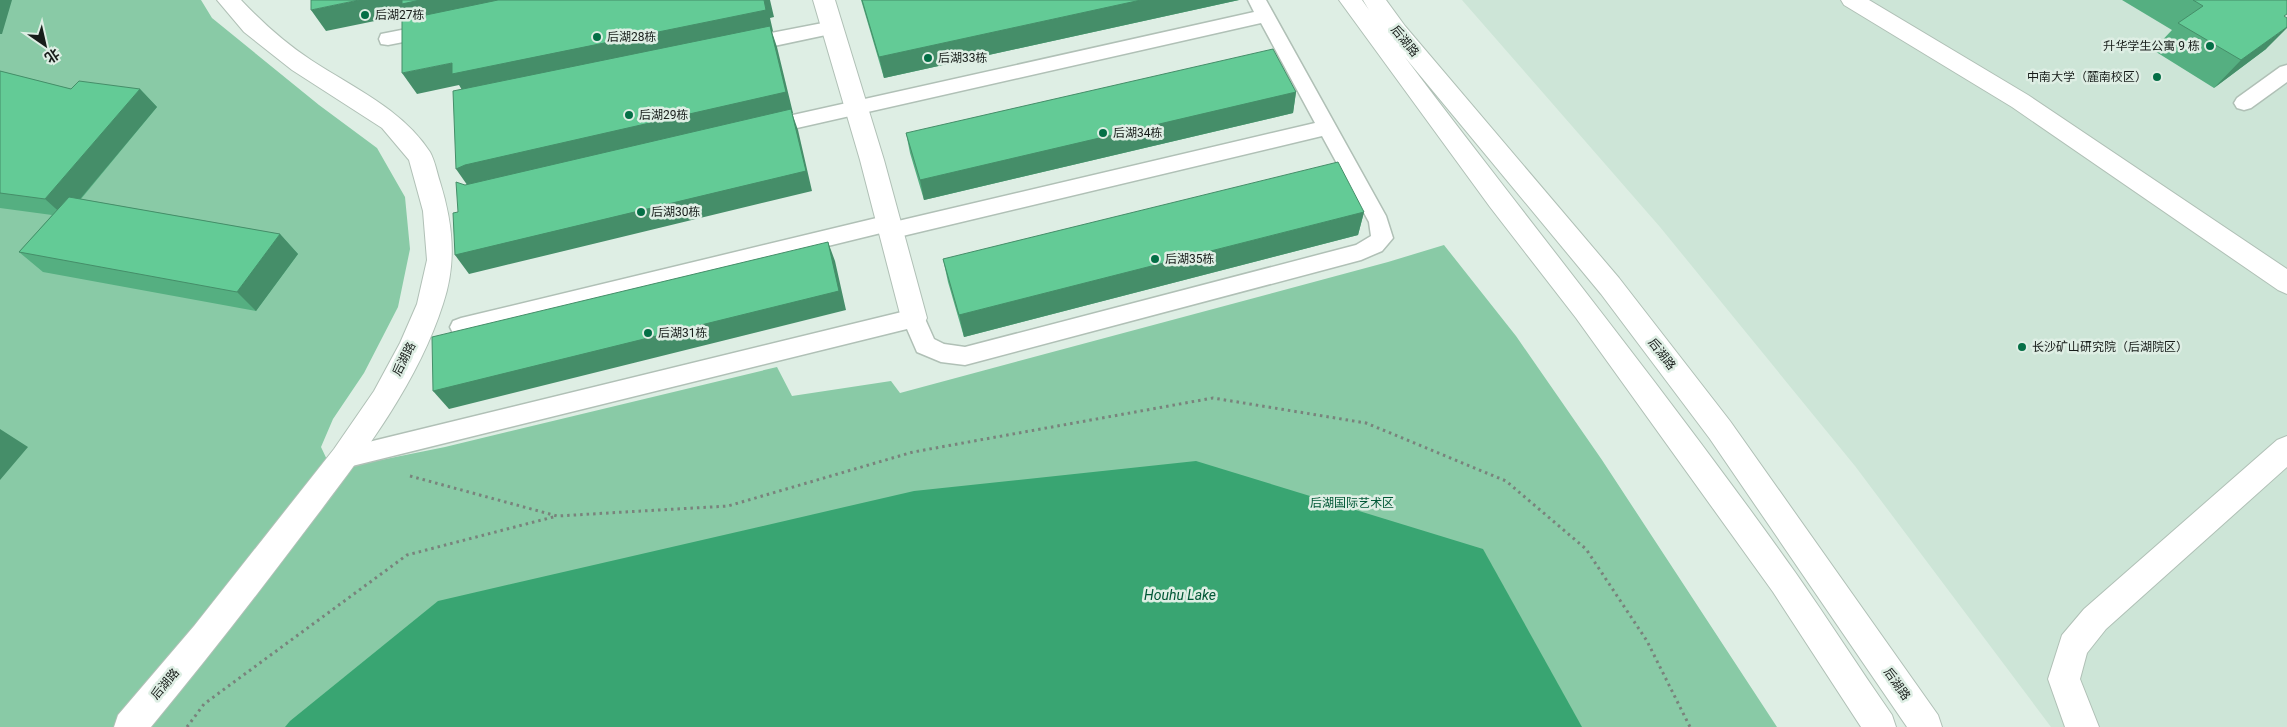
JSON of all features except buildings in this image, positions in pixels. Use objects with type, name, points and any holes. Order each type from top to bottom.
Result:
[{"type":"street","name":"后湖路","points":[[130,727],[205,637],[344,458],[384,400],[412,346],[430,304],[440,260],[436,210],[420,158],[390,122],[300,64],[252,26],[228,0]]},
{"type":"street","points":[[826,0],[914,318]]},
{"type":"street","name":"后湖路","points":[[1350,0],[1499,200],[1585,310],[1772,566],[1880,727]]},
{"type":"street","name":"后湖路","points":[[1374,0],[1397,32],[1610,286],[1720,430],[1926,727]]},
{"type":"street","points":[[1852,0],[2028,106],[2287,283]]},
{"type":"street","points":[[2083,727],[2076,714],[2064,679],[2073,646],[2095,619],[2287,449]]},
{"type":"lane","points":[[344,458],[914,318],[925,345],[942,353],[965,356],[1361,252],[1375,245],[1382,238],[1379,222],[1261,8],[750,132]]},
{"type":"lane","points":[[388,39],[453,25]]},
{"type":"lane","points":[[726,50],[833,27]]},
{"type":"lane","points":[[2244,103],[2287,72]]},
{"type":"lane","points":[[461,327],[1328,127]]},
{"type":"path","points":[[187,727],[204,704],[407,555],[557,516],[728,506],[913,452],[1213,398],[1366,422],[1506,481],[1586,549],[1647,641],[1690,727]]},
{"type":"path","points":[[409,476],[557,516]]},
{"type":"shaded area","name":"长沙矿山研究院（后湖院区）","points":[[1462,0],[2287,0],[2287,727],[2051,727],[1855,466],[1660,227]]},
{"type":"green space","name":"后湖国际艺术区","points":[[0,0],[201,0],[212,18],[319,105],[377,148],[405,197],[410,249],[398,307],[364,373],[333,419],[321,447],[329,464],[361,464],[445,447],[777,367],[792,396],[891,381],[900,393],[1388,262],[1444,245],[1516,336],[1602,460],[1777,727],[0,727]]},
{"type":"water","name":"Houhu Lake","points":[[1196,461],[1483,549],[1582,727],[285,727],[438,601],[914,491]]},
{"type":"place","name":"后湖27栋","points":[[365,15]]},
{"type":"place","name":"后湖28栋","points":[[597,37]]},
{"type":"place","name":"升华学生公寓 9 栋","points":[[2210,46]]},
{"type":"place","name":"后湖33栋","points":[[928,58]]},
{"type":"place","name":"中南大学（麓南校区）","points":[[2157,77]]},
{"type":"place","name":"后湖29栋","points":[[629,115]]},
{"type":"place","name":"后湖34栋","points":[[1103,133]]},
{"type":"place","name":"后湖30栋","points":[[641,212]]},
{"type":"place","name":"后湖35栋","points":[[1155,259]]},
{"type":"place","name":"后湖31栋","points":[[648,333]]},
{"type":"place","name":"长沙矿山研究院（后湖院区）","points":[[2022,347]]}]
